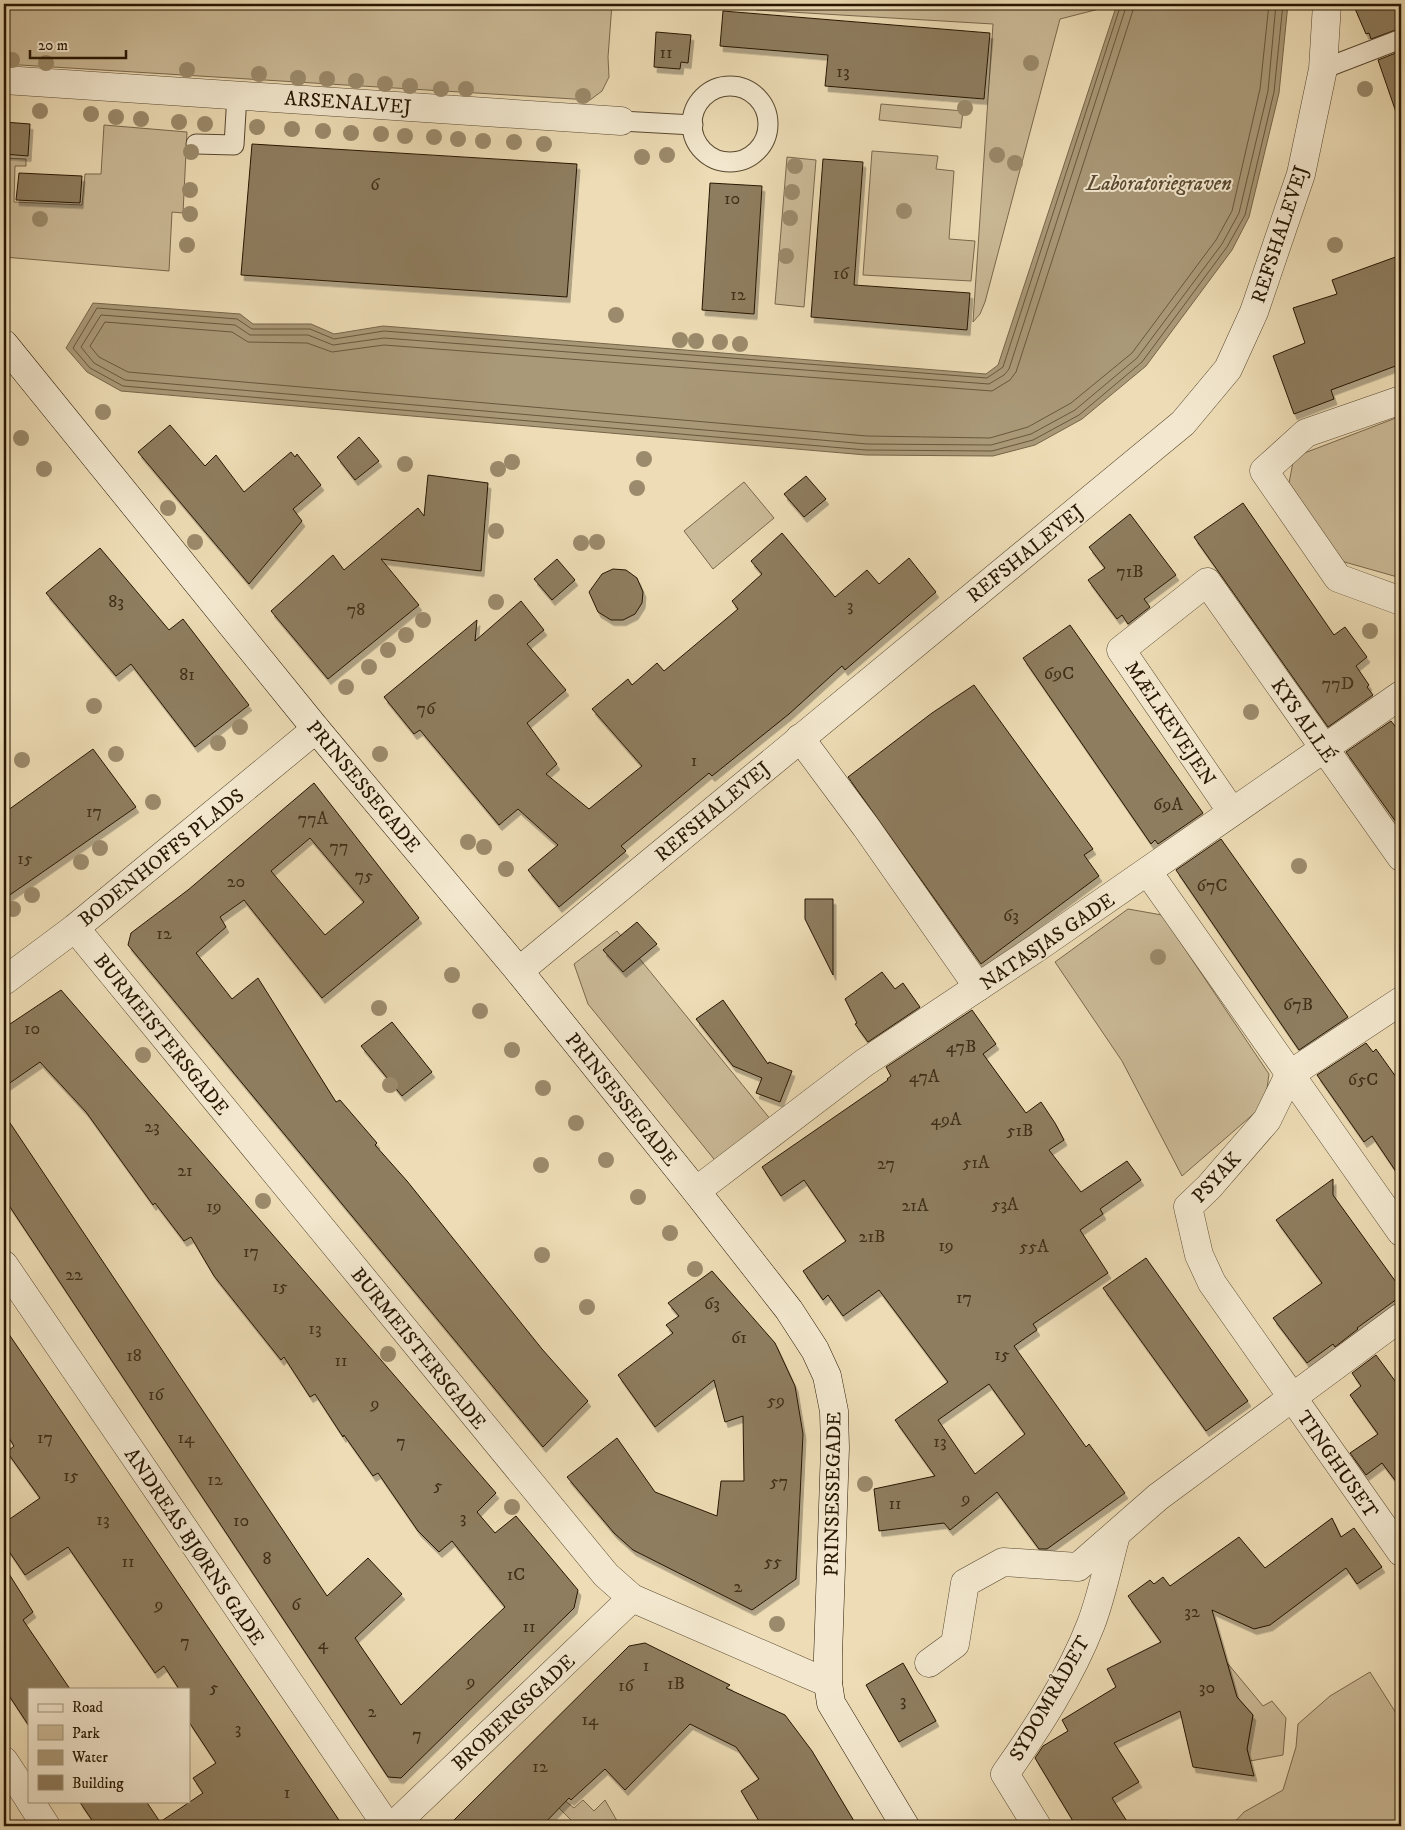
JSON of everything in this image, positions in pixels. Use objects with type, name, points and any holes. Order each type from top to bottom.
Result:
[{"type":"street","name":"REFSHALEVEJ","points":[[519,971],[1183,423],[1228,369],[1254,312],[1301,174],[1323,69],[1327,4]]},
{"type":"street","name":"ARSENALVEJ","points":[[4,80],[621,121]]},
{"type":"street","name":"PRINSESSEGADE","points":[[4,344],[316,729],[519,971],[789,1310],[815,1350],[827,1376],[834,1411],[835,1448],[828,1683],[831,1703],[905,1826]]},
{"type":"street","points":[[1401,400],[1306,434],[1264,471],[1338,578],[1401,601]]},
{"type":"street","name":"KYS ALLÉ","points":[[1207,582],[1324,750],[1401,856]]},
{"type":"street","name":"MÆLKEVEJEN","points":[[1207,582],[1121,650],[1232,812]]},
{"type":"street","name":"NATASJAS GADE","points":[[696,1191],[864,1063],[1148,872],[1401,695]]},
{"type":"street","name":"BODENHOFFS PLADS","points":[[4,981],[75,928],[316,729]]},
{"type":"street","points":[[800,738],[866,827],[978,987]]},
{"type":"street","points":[[1148,872],[1401,1232]]},
{"type":"street","name":"BURMEISTERSGADE","points":[[75,928],[606,1575],[632,1598],[828,1683]]},
{"type":"street","points":[[1289,1075],[1401,1001]]},
{"type":"street","name":"PSYAK","points":[[1289,1075],[1267,1120],[1209,1187],[1188,1207],[1199,1255],[1212,1284],[1292,1399]]},
{"type":"street","name":"ANDREAS BJØRNS GADE","points":[[4,1265],[387,1826]]},
{"type":"street","points":[[929,1663],[955,1644],[965,1583],[1003,1562],[1078,1567],[1158,1497],[1401,1317]]},
{"type":"street","name":"TINGHUSET","points":[[1292,1399],[1401,1552]]},
{"type":"street","name":"SYDOMRÅDET","points":[[1036,1826],[1005,1774],[1036,1728],[1067,1676],[1091,1623],[1116,1535]]},
{"type":"street","name":"BROBERGSGADE","points":[[393,1826],[632,1598]]},
{"type":"street","points":[[4,1761],[28,1798]]},
{"type":"street","points":[[30,1802],[46,1826]]},
{"type":"lane","points":[[1323,69],[1401,39]]},
{"type":"lane","points":[[736,86],[758,98],[765,110],[768,123],[766,136],[760,147],[751,156],[739,161],[727,162],[715,159],[704,152],[697,142],[692,125],[695,112],[701,100],[710,92],[722,87],[736,86]]},
{"type":"lane","points":[[196,144],[234,145],[237,95]]},
{"type":"lane","name":"ARSENALVEJ","points":[[621,121],[692,125]]},
{"type":"green space","points":[[4,4],[612,4],[608,57],[609,77],[602,91],[590,100],[4,64]]},
{"type":"green space","points":[[756,4],[1105,4],[1103,8],[1060,19],[985,302],[980,314],[973,322],[993,24],[756,10]]},
{"type":"green space","points":[[881,104],[963,111],[961,128],[879,120]]},
{"type":"green space","points":[[104,125],[187,132],[183,213],[172,212],[169,271],[4,257],[4,158],[26,159],[26,166],[15,166],[14,202],[82,205],[85,174],[101,174]]},
{"type":"green space","points":[[872,151],[938,156],[936,169],[954,171],[949,239],[975,241],[971,281],[863,275]]},
{"type":"green space","points":[[787,157],[816,160],[804,307],[775,304]]},
{"type":"green space","points":[[1401,416],[1401,578],[1341,561],[1289,483],[1294,457]]},
{"type":"green space","points":[[744,482],[774,518],[713,569],[684,531]]},
{"type":"green space","points":[[1128,909],[1162,915],[1269,1074],[1265,1104],[1182,1176],[1122,1061],[1055,962]]},
{"type":"green space","points":[[617,931],[771,1120],[718,1164],[588,1004],[574,964]]},
{"type":"green space","points":[[1191,1646],[1219,1653],[1263,1706],[1272,1701],[1286,1718],[1283,1755],[1250,1761],[1247,1749],[1253,1715]]},
{"type":"green space","points":[[1370,1672],[1401,1721],[1401,1826],[1231,1826],[1244,1812],[1283,1790],[1296,1747],[1298,1724],[1330,1696]]},
{"type":"green space","points":[[563,1799],[574,1808],[583,1800],[594,1811],[605,1800],[620,1826],[577,1826],[557,1806]]},
{"type":"water","name":"Laboratoriegraven","points":[[1117,4],[1288,4],[1279,93],[1249,217],[1232,250],[1146,366],[1082,419],[1035,445],[993,456],[866,455],[121,391],[87,372],[66,348],[93,303],[240,314],[253,324],[311,324],[334,334],[383,326],[986,374],[998,365]]},
{"type":"building","points":[[1353,4],[1401,4],[1401,28],[1371,39],[1369,33],[1366,34]]},
{"type":"building","points":[[723,11],[990,33],[984,99],[825,86],[828,55],[720,46]]},
{"type":"building","points":[[656,32],[691,35],[688,63],[681,62],[680,69],[654,67]]},
{"type":"building","points":[[1401,51],[1401,114],[1397,115],[1378,60]]},
{"type":"building","points":[[4,122],[30,124],[28,156],[4,154]]},
{"type":"building","points":[[252,144],[577,164],[567,297],[241,275]]},
{"type":"building","points":[[823,159],[863,162],[854,285],[970,293],[967,330],[811,317]]},
{"type":"building","points":[[19,173],[82,176],[80,203],[16,200]]},
{"type":"building","points":[[710,183],[762,186],[754,314],[702,310]]},
{"type":"building","points":[[1401,255],[1401,364],[1331,390],[1334,399],[1294,414],[1273,356],[1305,343],[1293,308],[1337,294],[1332,280]]},
{"type":"building","points":[[170,425],[205,466],[216,455],[244,492],[291,452],[295,457],[297,454],[321,485],[293,509],[302,521],[249,584],[138,452]]},
{"type":"building","points":[[359,437],[379,461],[355,480],[337,457]]},
{"type":"building","points":[[428,475],[488,483],[481,571],[381,559],[419,605],[328,679],[271,611],[333,555],[344,570],[418,508],[424,516]]},
{"type":"building","points":[[806,476],[826,499],[804,517],[784,494]]},
{"type":"building","points":[[1243,503],[1334,635],[1345,627],[1367,657],[1356,666],[1369,685],[1367,687],[1373,695],[1328,727],[1194,537]]},
{"type":"building","points":[[1130,514],[1176,575],[1144,599],[1150,607],[1128,624],[1122,615],[1117,619],[1088,580],[1105,568],[1089,547]]},
{"type":"building","points":[[782,533],[835,597],[867,570],[879,584],[909,558],[936,592],[845,670],[842,666],[789,714],[712,776],[709,773],[621,846],[626,851],[559,907],[528,870],[558,845],[518,809],[499,825],[420,730],[414,734],[384,697],[477,620],[475,641],[521,601],[544,630],[527,644],[566,690],[527,723],[557,764],[546,774],[589,809],[642,766],[592,709],[628,679],[632,685],[657,663],[664,671],[738,609],[732,601],[762,574],[751,561]]},
{"type":"building","points":[[100,548],[169,630],[183,619],[249,705],[195,747],[131,664],[116,676],[46,593]]},
{"type":"building","points":[[557,559],[575,580],[552,600],[534,579]]},
{"type":"building","points":[[613,569],[626,570],[637,578],[643,592],[642,603],[635,614],[623,620],[611,620],[598,612],[589,592],[602,574]]},
{"type":"building","points":[[1070,625],[1203,813],[1158,844],[1155,840],[1151,844],[1023,658]]},
{"type":"building","points":[[974,685],[1093,849],[1084,855],[1099,876],[981,964],[848,777],[932,713]]},
{"type":"building","points":[[1391,721],[1401,734],[1401,829],[1346,752]]},
{"type":"building","points":[[93,749],[136,807],[4,899],[4,813]]},
{"type":"building","points":[[314,783],[419,918],[322,998],[244,900],[220,917],[226,927],[196,953],[232,999],[258,978],[336,1102],[340,1100],[377,1143],[375,1145],[407,1181],[542,1349],[588,1401],[543,1447],[128,945],[131,933],[188,890]],"holes":[[[310,838],[364,902],[325,935],[271,871]]]},
{"type":"building","points":[[1221,839],[1348,1017],[1299,1050],[1176,870]]},
{"type":"building","points":[[805,899],[833,899],[833,975],[805,919]]},
{"type":"building","points":[[637,922],[657,944],[623,972],[603,950]]},
{"type":"building","points":[[882,972],[895,989],[903,983],[920,1007],[868,1042],[855,1024],[857,1023],[845,999]]},
{"type":"building","points":[[61,990],[496,1493],[477,1512],[495,1533],[516,1516],[578,1590],[574,1608],[401,1778],[388,1777],[4,1198],[4,1114],[327,1596],[368,1558],[402,1594],[355,1638],[401,1705],[505,1607],[452,1541],[439,1552],[418,1531],[378,1473],[373,1476],[344,1435],[343,1437],[315,1394],[310,1397],[284,1357],[281,1360],[214,1276],[191,1237],[184,1241],[155,1203],[153,1205],[86,1112],[40,1062],[4,1087],[4,1028]]},
{"type":"building","points":[[723,1000],[768,1064],[769,1062],[792,1071],[780,1102],[756,1093],[762,1078],[733,1066],[696,1019]]},
{"type":"building","points":[[972,1010],[996,1044],[983,1054],[1026,1113],[1041,1102],[1064,1140],[1049,1150],[1081,1192],[1127,1161],[1141,1180],[1100,1209],[1103,1214],[1080,1230],[1108,1273],[1033,1324],[1037,1330],[1014,1346],[1086,1447],[1089,1444],[1125,1493],[1047,1549],[1039,1549],[997,1492],[950,1530],[944,1523],[879,1531],[874,1489],[935,1476],[895,1420],[948,1382],[879,1290],[843,1316],[828,1295],[823,1300],[803,1271],[846,1241],[804,1180],[781,1196],[762,1167],[888,1080],[891,1076],[886,1067]],"holes":[[[989,1384],[1025,1434],[975,1474],[938,1420]]]},
{"type":"building","points":[[392,1022],[432,1072],[402,1096],[361,1046]]},
{"type":"building","points":[[1366,1043],[1373,1052],[1376,1049],[1401,1084],[1401,1179],[1372,1136],[1364,1142],[1317,1075]]},
{"type":"building","points":[[1333,1179],[1333,1195],[1401,1289],[1401,1296],[1357,1328],[1335,1347],[1333,1344],[1307,1363],[1273,1318],[1322,1283],[1276,1220]]},
{"type":"building","points":[[1146,1258],[1248,1401],[1206,1431],[1103,1288]]},
{"type":"building","points":[[712,1271],[775,1343],[795,1386],[803,1434],[796,1579],[752,1610],[633,1550],[614,1533],[567,1477],[617,1438],[655,1492],[717,1516],[721,1481],[744,1481],[743,1416],[725,1422],[714,1380],[655,1427],[618,1375],[673,1333],[666,1325],[679,1316],[668,1303]]},
{"type":"building","points":[[4,1327],[343,1826],[96,1826],[80,1802],[147,1802],[160,1822],[203,1793],[193,1778],[216,1763],[190,1724],[190,1688],[178,1688],[164,1666],[155,1673],[68,1547],[25,1575],[4,1544],[4,1523],[40,1498],[7,1452],[14,1446],[4,1430]]},
{"type":"building","points":[[1376,1355],[1401,1389],[1401,1488],[1382,1463],[1366,1475],[1350,1453],[1378,1434],[1350,1395],[1361,1386],[1352,1373]]},
{"type":"building","points":[[1332,1518],[1341,1537],[1354,1528],[1382,1567],[1357,1584],[1346,1568],[1270,1625],[1254,1629],[1212,1610],[1237,1697],[1253,1715],[1247,1749],[1254,1776],[1193,1767],[1180,1711],[1114,1743],[1139,1782],[1112,1798],[1130,1826],[1076,1826],[1035,1758],[1043,1746],[1068,1731],[1062,1720],[1116,1687],[1107,1669],[1161,1642],[1128,1596],[1150,1580],[1154,1584],[1163,1577],[1170,1586],[1239,1537],[1265,1568]]},
{"type":"building","points":[[4,1566],[33,1612],[23,1620],[69,1688],[28,1688],[28,1724],[4,1688]]},
{"type":"building","points":[[645,1643],[730,1685],[726,1688],[785,1715],[812,1751],[857,1826],[762,1826],[741,1791],[759,1779],[736,1747],[690,1724],[625,1790],[605,1769],[571,1800],[569,1798],[542,1826],[448,1826],[629,1646]]},
{"type":"building","points":[[903,1663],[936,1721],[899,1742],[866,1685]]}]
